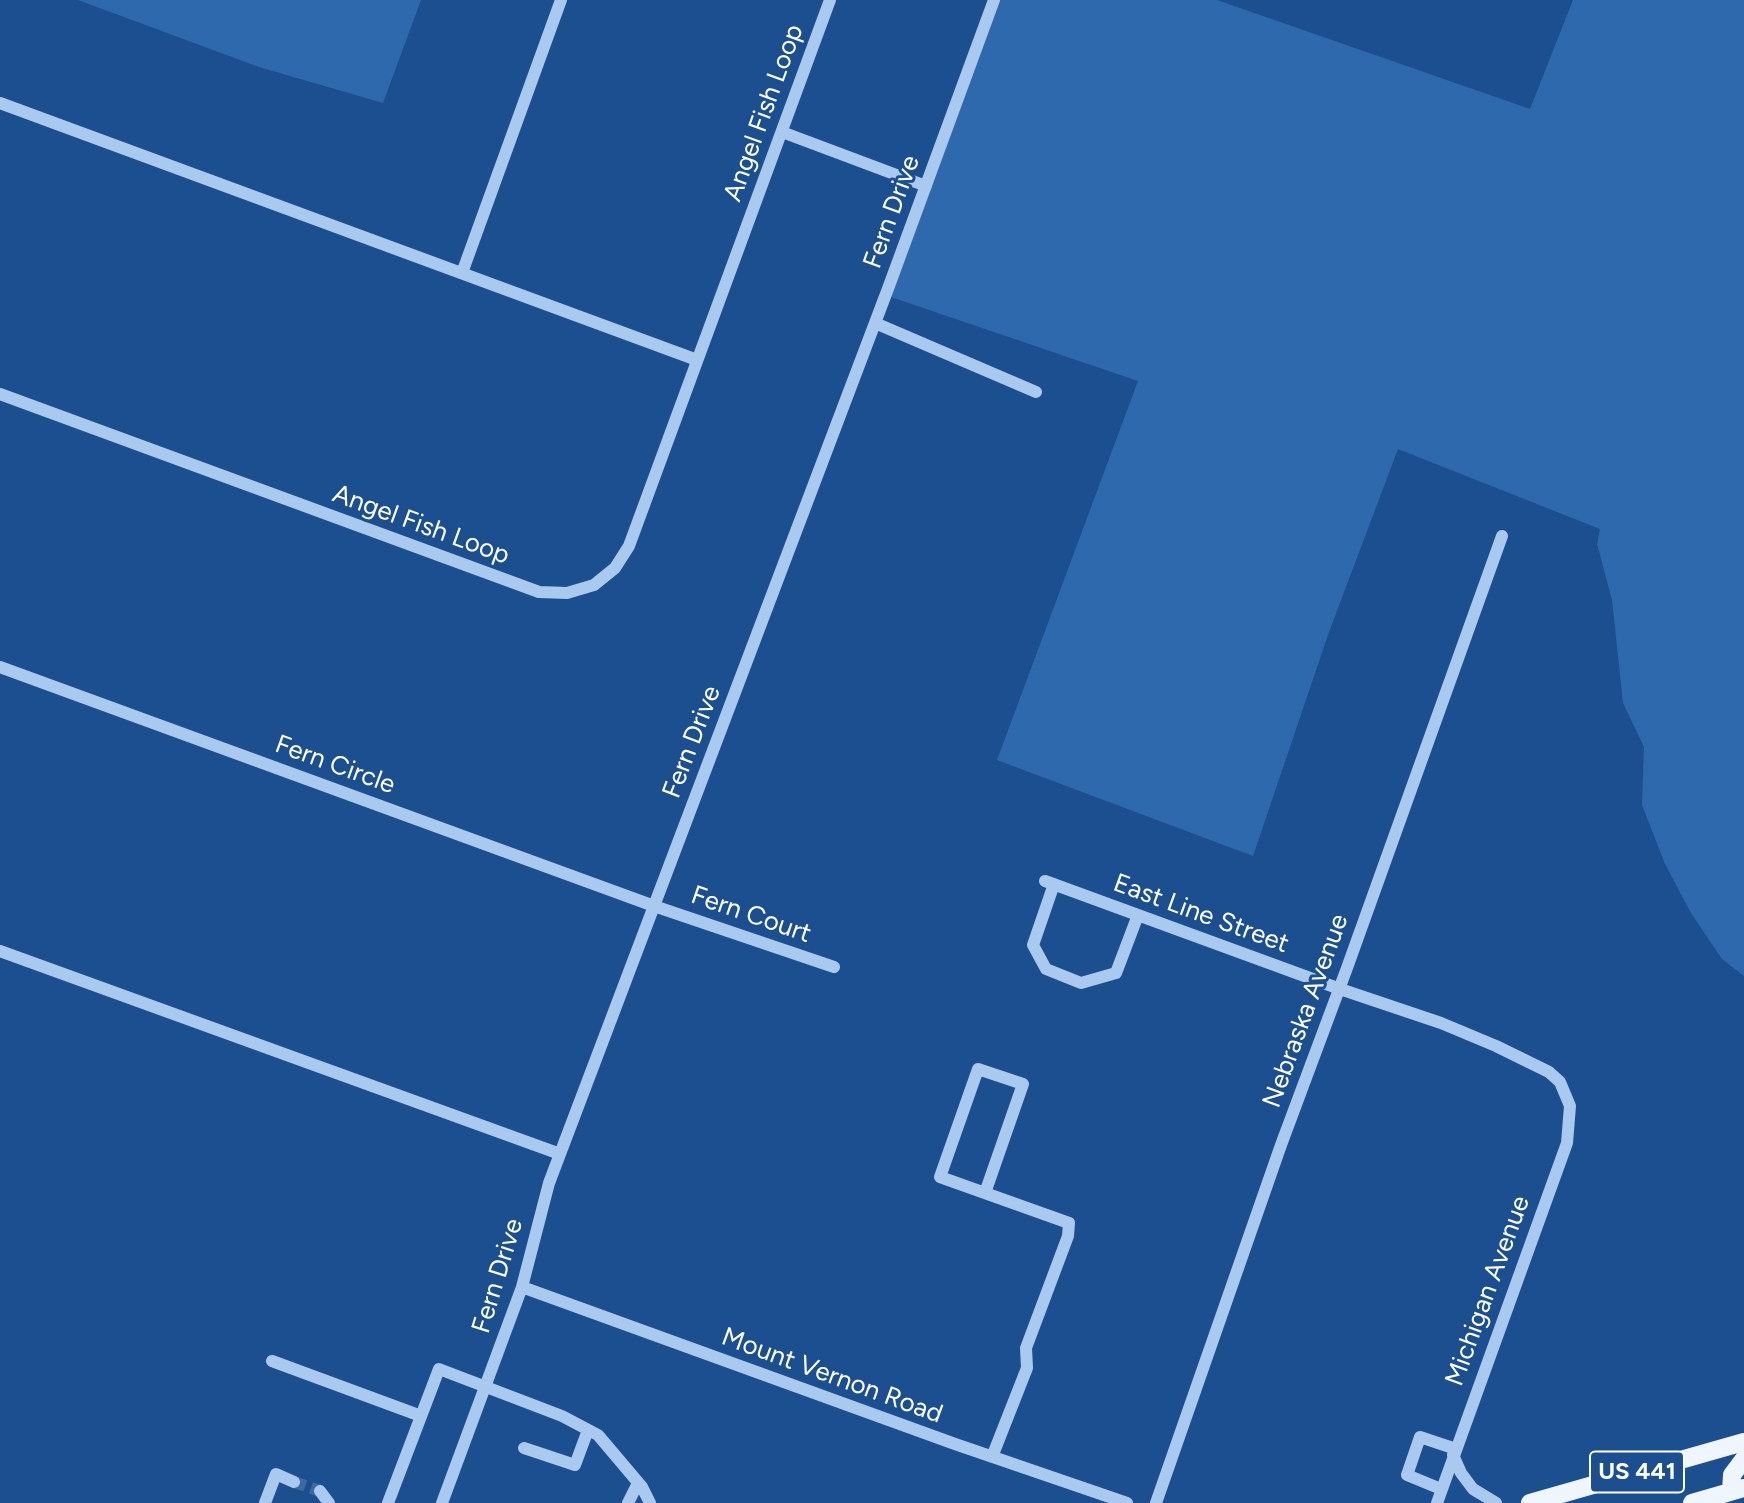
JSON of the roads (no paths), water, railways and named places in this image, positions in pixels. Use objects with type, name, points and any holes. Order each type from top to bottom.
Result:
[{"type":"main road","name":"US 441","points":[[1530,1503],[1744,1441]]},
{"type":"main road","points":[[1736,1494],[1732,1475],[1744,1459]]},
{"type":"main road","name":"US 441","points":[[1692,1503],[1736,1494]]},
{"type":"street","points":[[462,274],[561,0]]},
{"type":"street","name":"Angel Fish Loop","points":[[0,394],[539,592],[567,593],[594,585],[615,568],[629,545],[830,0]]},
{"type":"street","name":"Fern Drive","points":[[442,1503],[522,1287],[549,1183],[875,323],[994,0]]},
{"type":"street","points":[[0,103],[697,360]]},
{"type":"street","points":[[782,132],[926,186]]},
{"type":"street","points":[[875,323],[1036,392]]},
{"type":"street","name":"Nebraska Avenue","points":[[1156,1503],[1281,1145],[1340,989],[1502,536]]},
{"type":"street","name":"Fern Circle","points":[[0,667],[654,906]]},
{"type":"street","name":"East Line Street","points":[[1138,915],[1116,973],[1081,984],[1045,970],[1033,945],[1050,882],[1340,989],[1441,1023],[1549,1072],[1560,1082],[1566,1093]]},
{"type":"street","name":"Fern Court","points":[[654,906],[834,967]]},
{"type":"street","points":[[0,951],[560,1154]]},
{"type":"street","points":[[985,1193],[1023,1084],[978,1069],[940,1177],[1069,1223],[1068,1236],[1026,1348],[1027,1368],[992,1457]]},
{"type":"street","name":"Michigan Avenue","points":[[1437,1503],[1567,1143],[1570,1106],[1566,1093]]},
{"type":"street","name":"Mount Vernon Road","points":[[522,1287],[1120,1502]]},
{"type":"street","points":[[272,1361],[421,1416]]},
{"type":"street","points":[[388,1503],[439,1369],[562,1416],[598,1435],[638,1483],[650,1503]]},
{"type":"street","points":[[524,1448],[575,1465],[588,1430]]},
{"type":"street","points":[[1441,1489],[1407,1475],[1420,1437],[1454,1452],[1461,1473],[1472,1489],[1496,1503]]},
{"type":"street","points":[[268,1502],[276,1474],[294,1482]]},
{"type":"street","points":[[628,1503],[638,1483]]},
{"type":"street","points":[[320,1491],[329,1503]]},
{"type":"tunnel","points":[[294,1482],[320,1491]]}]
